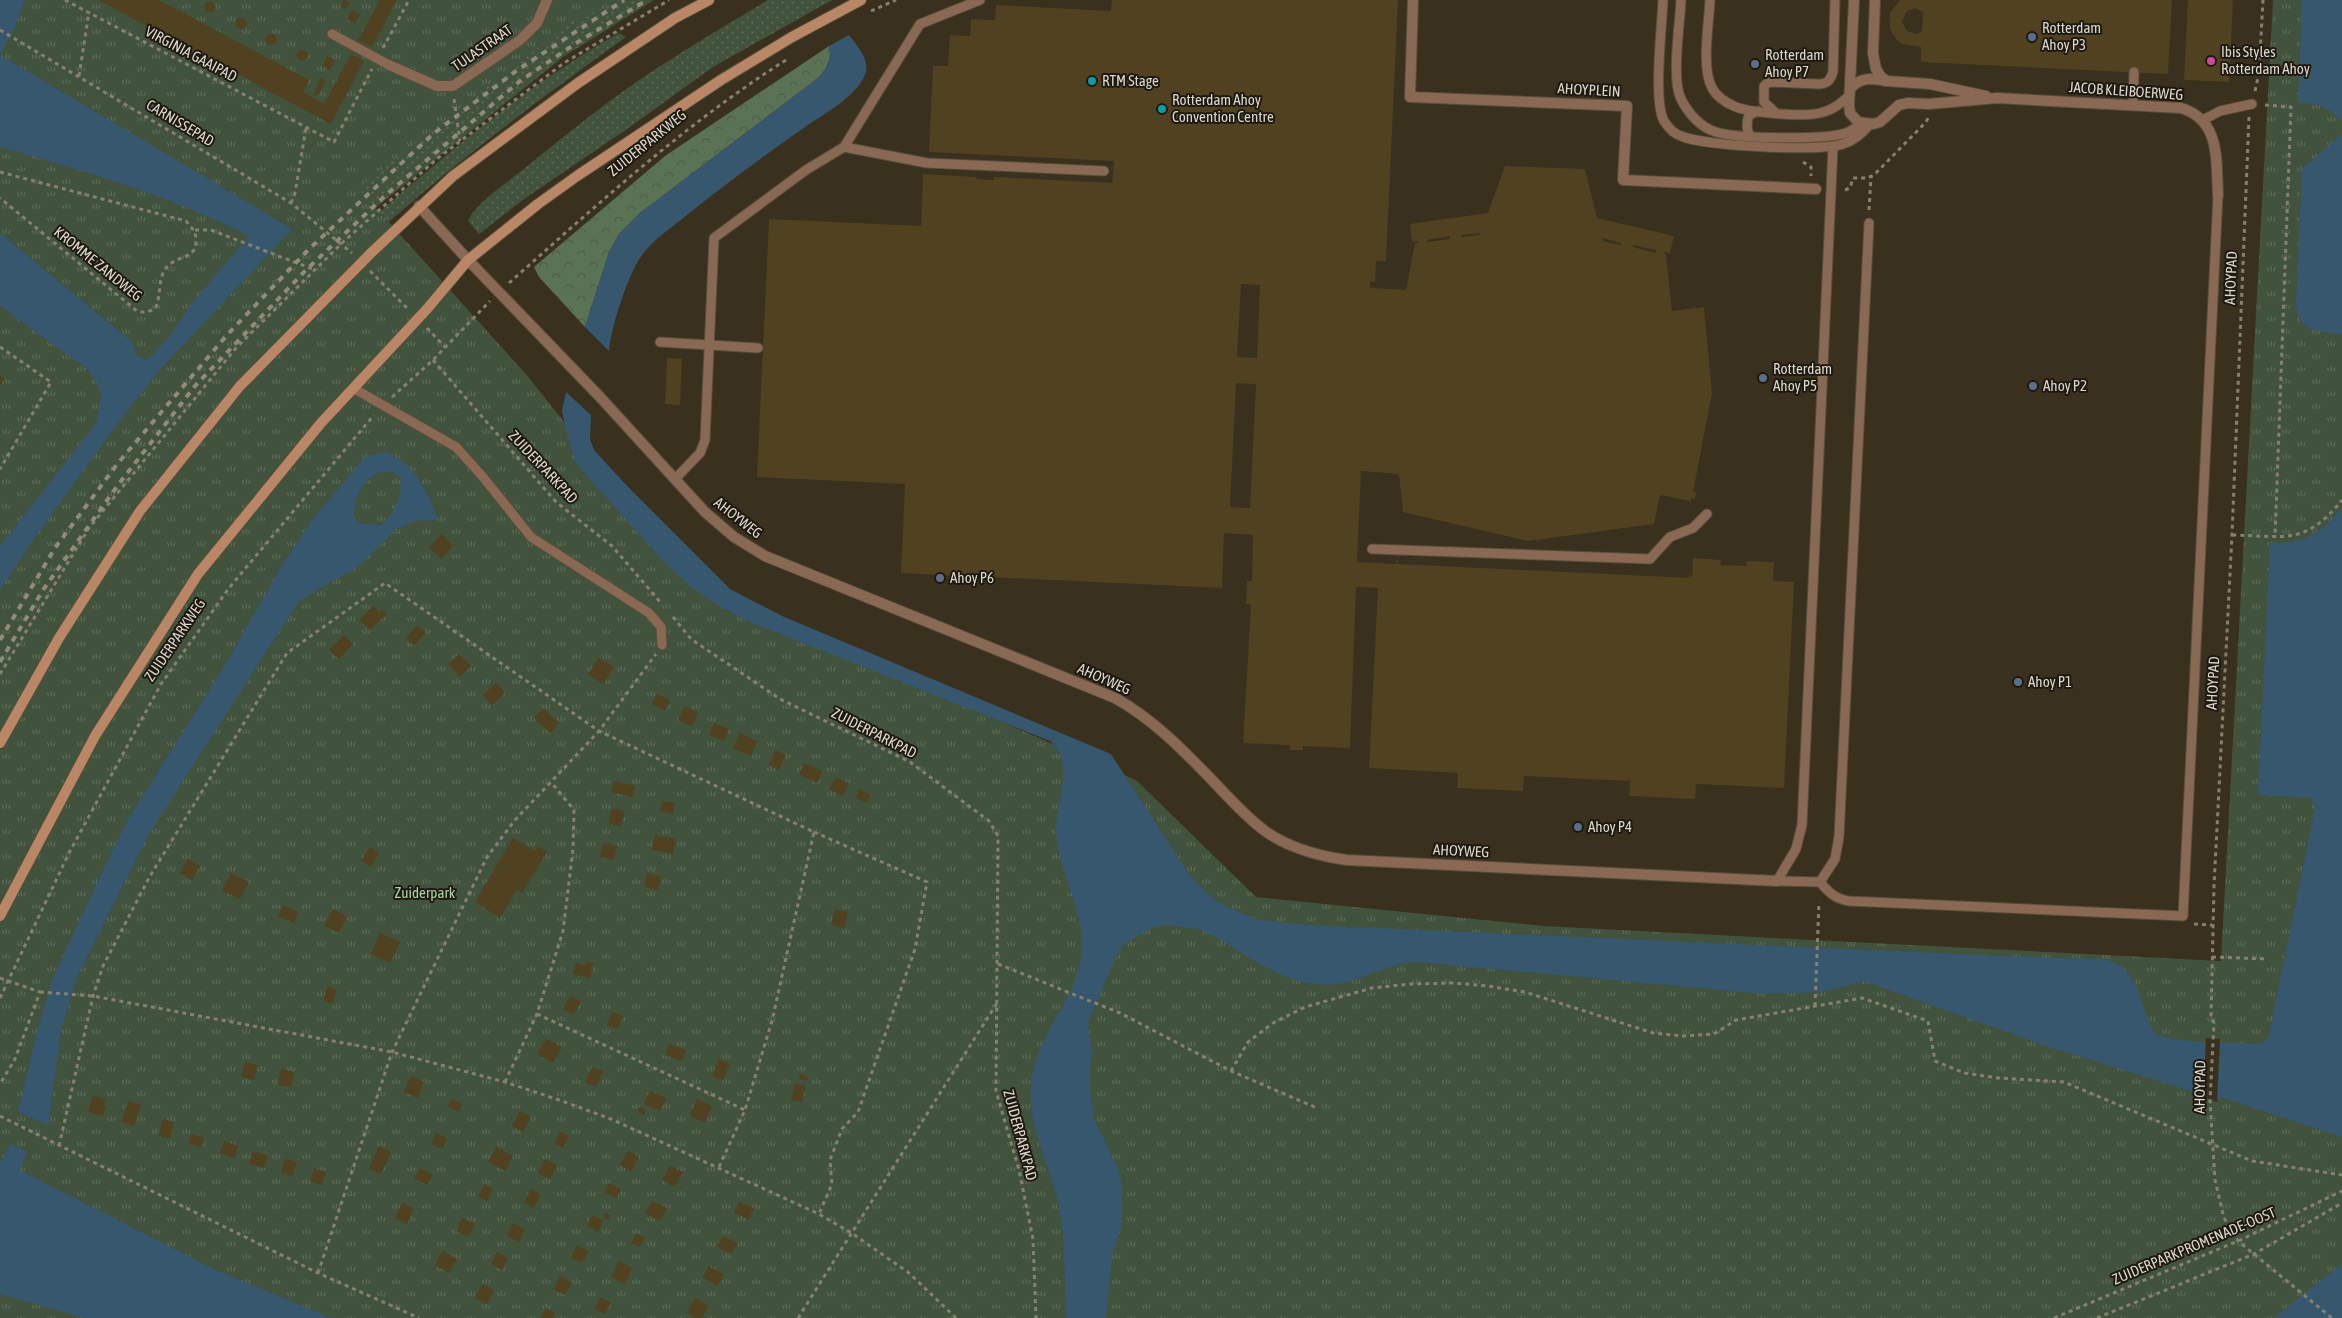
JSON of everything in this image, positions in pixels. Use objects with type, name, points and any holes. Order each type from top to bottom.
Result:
[{"type":"main road","points":[[0,742],[59,638],[140,512],[240,386],[361,262],[458,171],[578,83],[675,18],[709,0]]},
{"type":"main road","name":"ZUIDERPARKWEG","points":[[0,916],[95,736],[198,574],[321,423],[418,319],[468,260],[538,204],[705,90],[792,37],[861,0]]},
{"type":"street","name":"TULASTRAAT","points":[[389,64],[436,86],[453,86],[520,40],[536,23],[547,0]]},
{"type":"street","name":"AHOYPLEIN","points":[[1413,0],[1410,97],[1626,106],[1624,180],[1816,190]]},
{"type":"street","points":[[1854,0],[1850,113],[1866,123]]},
{"type":"street","points":[[1875,0],[1873,61],[1881,76],[1887,81]]},
{"type":"street","name":"JACOB KLEIBOERWEG","points":[[1850,92],[1859,81],[1865,79],[1930,84],[1996,98]]},
{"type":"street","name":"JACOB KLEIBOERWEG","points":[[1866,123],[1880,122],[1898,105],[1908,103],[1929,104],[1996,98],[2181,108],[2194,113],[2203,120]]},
{"type":"street","points":[[2203,120],[2209,127],[2215,141],[2218,195]]},
{"type":"street","points":[[419,206],[468,260]]},
{"type":"street","name":"AHOYWEG","points":[[468,260],[600,397],[719,525],[752,549],[765,556],[1102,692],[1130,706],[1169,737],[1254,823],[1295,847],[1323,856],[1363,861],[1777,881]]},
{"type":"lane","points":[[675,479],[700,453],[705,440],[714,238],[806,170],[844,147],[920,24],[980,0]]},
{"type":"lane","points":[[1663,0],[1659,109],[1670,129],[1680,136],[1706,142],[1754,146],[1833,147],[1853,141],[1866,123]]},
{"type":"lane","points":[[1681,0],[1677,84],[1680,98],[1689,112],[1702,125],[1716,132],[1750,136],[1833,136],[1848,132],[1866,123]]},
{"type":"lane","points":[[1710,0],[1707,74],[1713,89],[1724,101],[1758,111],[1819,113],[1836,107],[1850,92]]},
{"type":"lane","points":[[1775,112],[1764,102],[1764,86],[1769,82],[1825,84],[1830,80],[1833,72],[1835,0]]},
{"type":"lane","points":[[332,34],[389,64]]},
{"type":"lane","points":[[2133,105],[2134,72]]},
{"type":"lane","points":[[2203,120],[2220,111],[2252,104]]},
{"type":"lane","points":[[1750,136],[1747,130],[1747,120],[1749,116],[1758,111]]},
{"type":"lane","points":[[844,147],[927,163],[1104,171]]},
{"type":"lane","points":[[1777,881],[1796,849],[1802,825],[1833,147]]},
{"type":"lane","points":[[1868,223],[1839,837],[1835,859],[1820,882],[1828,892],[1839,900],[1849,901],[2183,916],[2218,195]]},
{"type":"lane","points":[[660,342],[758,348]]},
{"type":"lane","points":[[353,388],[456,447],[483,477],[531,538],[649,613],[661,627],[662,645]]},
{"type":"lane","points":[[1372,549],[1650,559],[1670,537],[1693,528],[1707,514]]},
{"type":"lane","name":"AHOYWEG","points":[[1777,881],[1820,882]]},
{"type":"path","name":"VIRGINIA GAAIPAD","points":[[65,0],[306,128]]},
{"type":"path","points":[[291,203],[295,193],[306,128],[334,142],[409,0]]},
{"type":"path","points":[[0,674],[89,528],[236,348],[342,243],[460,141],[564,63],[669,0]]},
{"type":"path","points":[[865,14],[896,0]]},
{"type":"path","name":"AHOYPAD","points":[[2263,0],[2259,73],[2249,125],[2212,957],[2211,1018],[2214,1023],[2210,1102],[2215,1180],[2224,1218],[2238,1241],[2293,1288],[2332,1318]]},
{"type":"path","points":[[79,76],[89,12]]},
{"type":"path","name":"CARNISSEPAD","points":[[0,30],[291,203],[342,243]]},
{"type":"path","name":"ZUIDERPARKWEG","points":[[0,998],[69,853],[162,684],[229,588],[383,406],[433,360],[499,292],[633,173],[699,120],[794,55]]},
{"type":"path","points":[[453,86],[460,141]]},
{"type":"path","points":[[1868,223],[1871,177],[1926,122],[1929,104]]},
{"type":"path","points":[[2252,104],[2291,107],[2275,537]]},
{"type":"path","points":[[0,172],[180,219],[190,224],[194,230],[210,230],[315,270]]},
{"type":"path","points":[[1832,190],[1849,190],[1852,178],[1871,177]]},
{"type":"path","name":"KROMME ZANDWEG","points":[[0,198],[137,311],[143,313],[156,307],[162,276],[168,266],[191,254],[196,242],[194,230]]},
{"type":"path","points":[[342,243],[445,347]]},
{"type":"path","points":[[0,347],[51,382],[0,470]]},
{"type":"path","name":"ZUIDERPARKPAD","points":[[433,360],[556,502],[612,546],[690,639],[780,699],[910,762],[989,821],[998,836],[996,1091],[1019,1170],[1033,1238],[1036,1318]]},
{"type":"path","points":[[2232,535],[2295,536],[2307,532],[2320,524],[2342,500]]},
{"type":"path","points":[[59,1146],[93,996],[103,966],[150,876],[287,653],[385,583],[599,731],[814,832],[927,882],[915,950],[858,1112],[842,1129],[830,1160],[832,1184],[819,1214]]},
{"type":"path","points":[[318,1273],[392,1052],[487,857],[515,820],[599,731],[679,624]]},
{"type":"path","points":[[505,1082],[537,1014],[563,930],[573,849],[574,810],[551,782]]},
{"type":"path","points":[[719,1166],[745,1110],[772,1021],[814,832]]},
{"type":"path","points":[[1815,1006],[1820,882]]},
{"type":"path","points":[[2212,957],[2268,959]]},
{"type":"path","points":[[998,964],[1120,1013],[1230,1071],[1317,1108]]},
{"type":"path","points":[[0,978],[40,992],[93,996],[392,1052],[505,1082],[611,1119],[719,1166],[819,1214],[853,1234],[909,1273],[956,1318]]},
{"type":"path","points":[[1230,1071],[1248,1042],[1273,1024],[1305,1007],[1372,988],[1445,983],[1488,986],[1525,992],[1653,1033],[1684,1036],[1714,1034],[1736,1020],[1862,998],[1928,1021],[1935,1061],[1965,1073],[1998,1078],[2029,1078],[2064,1082],[2252,1161],[2342,1175]]},
{"type":"path","points":[[0,1084],[15,1059],[40,992]]},
{"type":"path","points":[[798,1318],[853,1234],[998,1002]]},
{"type":"path","points":[[537,1014],[745,1110]]},
{"type":"path","points":[[0,1116],[318,1273],[419,1318]]},
{"type":"path","name":"ZUIDERPARKPROMENADE-OOST","points":[[2054,1318],[2238,1241],[2342,1191]]},
{"type":"path","points":[[2097,1318],[2254,1254],[2342,1203]]},
{"type":"green space","name":"Zuiderpark","points":[[0,0],[627,0],[573,20],[358,188],[525,373],[613,483],[713,582],[924,688],[1136,780],[1256,897],[1543,926],[2221,961],[2273,0],[2342,0],[2342,1318],[0,1318]]},
{"type":"green space","points":[[554,0],[654,0],[563,57],[374,209],[308,131]]},
{"type":"green space","points":[[768,0],[832,0],[713,67],[627,129],[524,199],[479,234],[468,221],[477,208],[491,195],[606,104],[668,61]]},
{"type":"green space","points":[[619,33],[626,37],[494,135],[369,240],[359,230],[484,125],[550,76]]},
{"type":"green space","points":[[829,46],[830,56],[828,64],[818,78],[640,213],[619,234],[609,252],[585,327],[539,277],[534,267],[665,156]]},
{"type":"water","points":[[0,0],[25,0],[15,27],[0,54]]},
{"type":"water","points":[[2302,0],[2342,0],[2342,122],[2323,107],[2298,102]]},
{"type":"water","points":[[849,35],[865,59],[866,64],[865,75],[854,91],[655,240],[640,258],[625,290],[616,316],[609,351],[585,327],[609,252],[619,234],[640,213],[818,78],[828,64],[830,56],[829,46]]},
{"type":"water","points":[[0,55],[292,229],[159,371],[121,419],[31,543],[0,590],[0,546],[97,422],[101,393],[96,381],[87,369],[0,306],[0,233],[131,341],[137,356],[147,361],[170,336],[193,302],[249,236],[158,197],[96,175],[0,147]]},
{"type":"water","points":[[2342,134],[2342,334],[2317,331],[2305,325],[2298,313],[2296,303],[2302,169]]},
{"type":"water","points":[[566,392],[591,415],[590,439],[594,450],[629,488],[730,589],[782,616],[1111,754],[1190,876],[1217,902],[1258,920],[1309,925],[2102,959],[2115,963],[2125,970],[2132,979],[2155,1033],[2163,1037],[2204,1042],[2258,1044],[2265,1041],[2269,1034],[2315,809],[2311,798],[2258,795],[2270,543],[2293,542],[2311,536],[2326,525],[2342,508],[2342,1137],[2221,1097],[2220,1100],[2043,1045],[1864,981],[1822,992],[1766,994],[1417,962],[1390,967],[1347,982],[1328,985],[1292,979],[1257,962],[1209,933],[1197,929],[1167,925],[1152,928],[1121,948],[1087,1025],[1093,1051],[1090,1066],[1090,1089],[1094,1118],[1118,1169],[1122,1186],[1122,1222],[1112,1258],[1106,1318],[1066,1318],[1064,1251],[1060,1212],[1057,1196],[1037,1133],[1031,1101],[1031,1084],[1039,1051],[1074,982],[1082,949],[1078,916],[1063,867],[1056,834],[1063,773],[1062,761],[1058,750],[1050,741],[745,620],[708,599],[686,583],[660,558],[576,462],[567,435],[562,411]]},
{"type":"water","points":[[384,452],[404,463],[419,479],[425,489],[438,520],[416,521],[396,529],[358,567],[315,591],[297,604],[149,834],[77,977],[62,1026],[48,1125],[18,1112],[50,985],[130,816],[219,675],[282,565],[312,520],[364,458]],"holes":[[[379,472],[393,472],[401,478],[397,504],[391,515],[381,525],[361,524],[354,518],[354,510],[357,497],[363,485]]]},
{"type":"water","points":[[11,1144],[27,1152],[20,1170],[207,1266],[331,1318],[85,1318],[0,1294],[0,1163]]},
{"type":"water","points":[[2342,1264],[2342,1318],[2274,1318]]},
{"type":"pier","points":[[2206,1038],[2220,1039],[2217,1102],[2203,1097]]},
{"type":"building","points":[[98,0],[159,0],[309,80],[303,92],[324,104],[351,54],[364,61],[331,124]]},
{"type":"building","points":[[344,0],[350,2],[346,9],[341,6]]},
{"type":"building","points":[[380,0],[397,0],[372,47],[358,40]]},
{"type":"building","points":[[1112,0],[1398,0],[1386,261],[1376,261],[1375,282],[1370,281],[1370,288],[1406,290],[1415,243],[1419,243],[1418,241],[1412,242],[1410,224],[1488,213],[1505,166],[1585,169],[1597,218],[1674,236],[1670,253],[1664,252],[1666,255],[1672,311],[1704,307],[1712,393],[1693,492],[1696,492],[1695,499],[1691,498],[1691,501],[1660,495],[1654,524],[1528,541],[1403,512],[1399,474],[1361,471],[1357,562],[1396,564],[1397,559],[1398,564],[1689,578],[1690,573],[1692,578],[1693,558],[1721,560],[1720,565],[1746,566],[1747,561],[1774,562],[1773,581],[1794,582],[1784,788],[1696,784],[1695,799],[1629,796],[1630,781],[1524,776],[1523,791],[1457,788],[1458,773],[1369,768],[1378,588],[1356,587],[1350,748],[1303,746],[1303,750],[1290,750],[1290,745],[1243,743],[1251,604],[1246,604],[1247,581],[1252,581],[1253,535],[1224,533],[1222,588],[901,573],[905,484],[757,477],[769,219],[921,226],[923,174],[977,177],[976,179],[994,180],[994,177],[1112,183],[1114,161],[929,152],[933,66],[948,66],[950,35],[970,36],[971,19],[995,20],[996,5],[1111,11]],"holes":[[[1481,233],[1480,235],[1461,237],[1461,235]],[[1450,236],[1450,239],[1428,242],[1427,240]],[[1602,238],[1621,243],[1621,245],[1603,241]],[[1633,245],[1656,250],[1656,253],[1633,247]],[[1241,284],[1260,285],[1257,358],[1237,357]],[[1236,383],[1256,384],[1250,508],[1230,507]]]},
{"type":"building","name":"Rotterdam Ahoy P3","points":[[1900,0],[2172,0],[2168,74],[1921,62],[1921,47],[1902,44],[1896,39],[1890,29],[1890,13]],"holes":[[[1915,8],[1923,12],[1922,31],[1917,34],[1907,31],[1902,22],[1907,11]]]},
{"type":"building","points":[[2188,0],[2233,0],[2229,82],[2184,80]]},
{"type":"building","points":[[210,1],[216,7],[210,13],[204,7]]},
{"type":"building","points":[[352,10],[360,14],[355,24],[347,19]]},
{"type":"building","points":[[241,17],[247,23],[241,29],[235,23]]},
{"type":"building","points":[[271,33],[277,39],[271,45],[265,39]]},
{"type":"building","points":[[302,49],[308,55],[302,61],[296,55]]},
{"type":"building","points":[[327,56],[335,60],[330,70],[322,66]]},
{"type":"building","points":[[321,78],[326,81],[318,96],[313,94]]},
{"type":"building","points":[[667,358],[682,359],[680,405],[665,404]]},
{"type":"building","points":[[0,376],[4,378],[0,386]]},
{"type":"building","points":[[442,534],[453,546],[441,559],[429,547]]},
{"type":"building","points":[[373,606],[379,612],[382,609],[387,614],[370,630],[360,620]]},
{"type":"building","points":[[417,625],[426,632],[414,646],[406,638]]},
{"type":"building","points":[[344,635],[353,644],[339,659],[329,650]]},
{"type":"building","points":[[459,654],[471,666],[460,677],[448,664]]},
{"type":"building","points":[[598,658],[614,667],[604,684],[588,675]]},
{"type":"building","points":[[496,683],[505,693],[492,705],[483,695]]},
{"type":"building","points":[[657,694],[670,700],[665,711],[652,704]]},
{"type":"building","points":[[685,706],[698,713],[692,726],[678,720]]},
{"type":"building","points":[[543,708],[559,723],[550,733],[534,718]]},
{"type":"building","points":[[714,723],[729,729],[724,741],[709,735]]},
{"type":"building","points":[[740,733],[757,741],[751,756],[733,748]]},
{"type":"building","points":[[775,750],[786,755],[779,770],[769,765]]},
{"type":"building","points":[[804,763],[822,771],[817,783],[799,775]]},
{"type":"building","points":[[835,777],[849,783],[843,796],[829,789]]},
{"type":"building","points":[[614,781],[635,786],[632,797],[611,792]]},
{"type":"building","points":[[859,789],[870,795],[867,803],[856,798]]},
{"type":"building","points":[[662,801],[675,803],[673,814],[660,811]]},
{"type":"building","points":[[612,808],[625,811],[621,826],[608,823]]},
{"type":"building","points":[[655,835],[676,839],[673,854],[652,850]]},
{"type":"building","points":[[513,838],[535,851],[538,846],[547,852],[522,893],[517,890],[500,918],[475,902]]},
{"type":"building","points":[[603,843],[617,846],[614,860],[600,857]]},
{"type":"building","points":[[370,847],[379,853],[371,867],[361,861]]},
{"type":"building","points":[[188,859],[200,866],[192,880],[180,873]]},
{"type":"building","points":[[231,873],[249,882],[240,899],[222,891]]},
{"type":"building","points":[[647,873],[661,876],[658,890],[644,887]]},
{"type":"building","points":[[283,905],[298,912],[294,923],[278,916]]},
{"type":"building","points":[[333,909],[347,916],[339,933],[324,926]]},
{"type":"building","points":[[835,910],[848,912],[845,928],[831,925]]},
{"type":"building","points":[[380,933],[400,942],[390,963],[371,954]]},
{"type":"building","points":[[586,961],[593,963],[590,978],[573,974],[576,963],[585,965]]},
{"type":"building","points":[[328,986],[337,990],[332,1004],[323,1000]]},
{"type":"building","points":[[570,996],[581,1001],[574,1015],[563,1009]]},
{"type":"building","points":[[612,1012],[623,1016],[618,1029],[607,1025]]},
{"type":"building","points":[[546,1039],[562,1047],[553,1063],[537,1054]]},
{"type":"building","points":[[669,1044],[686,1050],[682,1061],[665,1055]]},
{"type":"building","points":[[719,1059],[730,1064],[722,1081],[712,1076]]},
{"type":"building","points":[[245,1062],[258,1065],[254,1080],[241,1077]]},
{"type":"building","points":[[592,1067],[603,1071],[596,1087],[585,1082]]},
{"type":"building","points":[[281,1069],[294,1072],[291,1087],[278,1085]]},
{"type":"building","points":[[800,1074],[808,1076],[807,1081],[799,1079]]},
{"type":"building","points":[[411,1076],[424,1082],[418,1098],[404,1092]]},
{"type":"building","points":[[795,1084],[806,1086],[802,1102],[791,1100]]},
{"type":"building","points":[[650,1091],[666,1098],[660,1111],[644,1104]]},
{"type":"building","points":[[93,1096],[105,1099],[103,1106],[106,1107],[103,1116],[88,1112]]},
{"type":"building","points":[[451,1099],[462,1104],[459,1112],[448,1107]]},
{"type":"building","points":[[697,1099],[712,1106],[705,1123],[690,1116]]},
{"type":"building","points":[[128,1101],[141,1105],[134,1126],[122,1122]]},
{"type":"building","points":[[639,1107],[646,1110],[644,1115],[637,1112]]},
{"type":"building","points":[[520,1111],[531,1117],[523,1132],[512,1126]]},
{"type":"building","points":[[163,1119],[174,1122],[170,1138],[158,1136]]},
{"type":"building","points":[[560,1132],[569,1136],[563,1148],[554,1143]]},
{"type":"building","points":[[436,1133],[447,1138],[443,1149],[431,1144]]},
{"type":"building","points":[[191,1134],[204,1138],[201,1147],[189,1144]]},
{"type":"building","points":[[224,1141],[238,1146],[235,1158],[220,1153]]},
{"type":"building","points":[[379,1146],[391,1152],[381,1174],[369,1169]]},
{"type":"building","points":[[496,1147],[513,1156],[505,1171],[488,1162]]},
{"type":"building","points":[[253,1151],[268,1156],[264,1168],[249,1164]]},
{"type":"building","points":[[628,1151],[639,1157],[631,1172],[620,1165]]},
{"type":"building","points":[[285,1159],[297,1162],[293,1176],[281,1173]]},
{"type":"building","points":[[545,1159],[557,1165],[550,1179],[538,1173]]},
{"type":"building","points":[[670,1166],[683,1172],[674,1187],[662,1180]]},
{"type":"building","points":[[314,1168],[326,1172],[322,1185],[310,1181]]},
{"type":"building","points":[[420,1168],[433,1175],[428,1185],[414,1179]]},
{"type":"building","points":[[609,1183],[621,1190],[616,1198],[605,1192]]},
{"type":"building","points":[[484,1184],[493,1189],[487,1201],[478,1197]]},
{"type":"building","points":[[531,1189],[541,1194],[534,1208],[524,1203]]},
{"type":"building","points":[[652,1201],[667,1208],[660,1221],[645,1214]]},
{"type":"building","points":[[739,1202],[754,1208],[749,1219],[734,1213]]},
{"type":"building","points":[[402,1203],[414,1208],[407,1224],[395,1218]]},
{"type":"building","points":[[605,1213],[610,1215],[608,1220],[603,1218]]},
{"type":"building","points":[[592,1215],[604,1221],[598,1232],[587,1226]]},
{"type":"building","points":[[462,1218],[475,1224],[468,1237],[456,1231]]},
{"type":"building","points":[[513,1223],[525,1229],[519,1242],[507,1236]]},
{"type":"building","points":[[637,1233],[645,1237],[639,1247],[631,1243]]},
{"type":"building","points":[[723,1236],[738,1243],[732,1254],[717,1247]]},
{"type":"building","points":[[577,1245],[589,1251],[582,1263],[571,1258]]},
{"type":"building","points":[[442,1251],[457,1259],[449,1273],[435,1265]]},
{"type":"building","points":[[497,1252],[508,1258],[502,1270],[491,1264]]},
{"type":"building","points":[[619,1261],[632,1268],[625,1284],[611,1277]]},
{"type":"building","points":[[708,1266],[724,1274],[718,1286],[703,1278]]},
{"type":"building","points":[[560,1276],[572,1283],[565,1295],[553,1289]]},
{"type":"building","points":[[482,1284],[494,1290],[487,1304],[475,1298]]},
{"type":"building","points":[[601,1297],[611,1303],[605,1314],[594,1309]]},
{"type":"building","points":[[695,1298],[709,1306],[702,1318],[696,1318],[687,1313]]},
{"type":"building","points":[[546,1308],[555,1313],[552,1318],[541,1318]]},
{"type":"railway","points":[[0,640],[55,548],[118,463],[227,335],[308,250],[433,134],[516,71],[624,0]]},
{"type":"railway","points":[[0,662],[43,590],[118,485],[195,386],[305,271],[387,194],[520,81],[578,42],[647,0]]},
{"type":"place","name":"Rotterdam Ahoy P3","points":[[2032,37]]},
{"type":"place","name":"Ibis Styles Rotterdam Ahoy","points":[[2211,61]]},
{"type":"place","name":"Rotterdam Ahoy P7","points":[[1755,64]]},
{"type":"place","name":"RTM Stage","points":[[1092,81]]},
{"type":"place","name":"Rotterdam Ahoy Convention Centre","points":[[1162,109]]},
{"type":"place","name":"Rotterdam Ahoy P5","points":[[1763,378]]},
{"type":"place","name":"Ahoy P2","points":[[2033,386]]},
{"type":"place","name":"Ahoy P6","points":[[940,578]]},
{"type":"place","name":"Ahoy P1","points":[[2018,682]]},
{"type":"place","name":"Ahoy P4","points":[[1578,827]]}]
